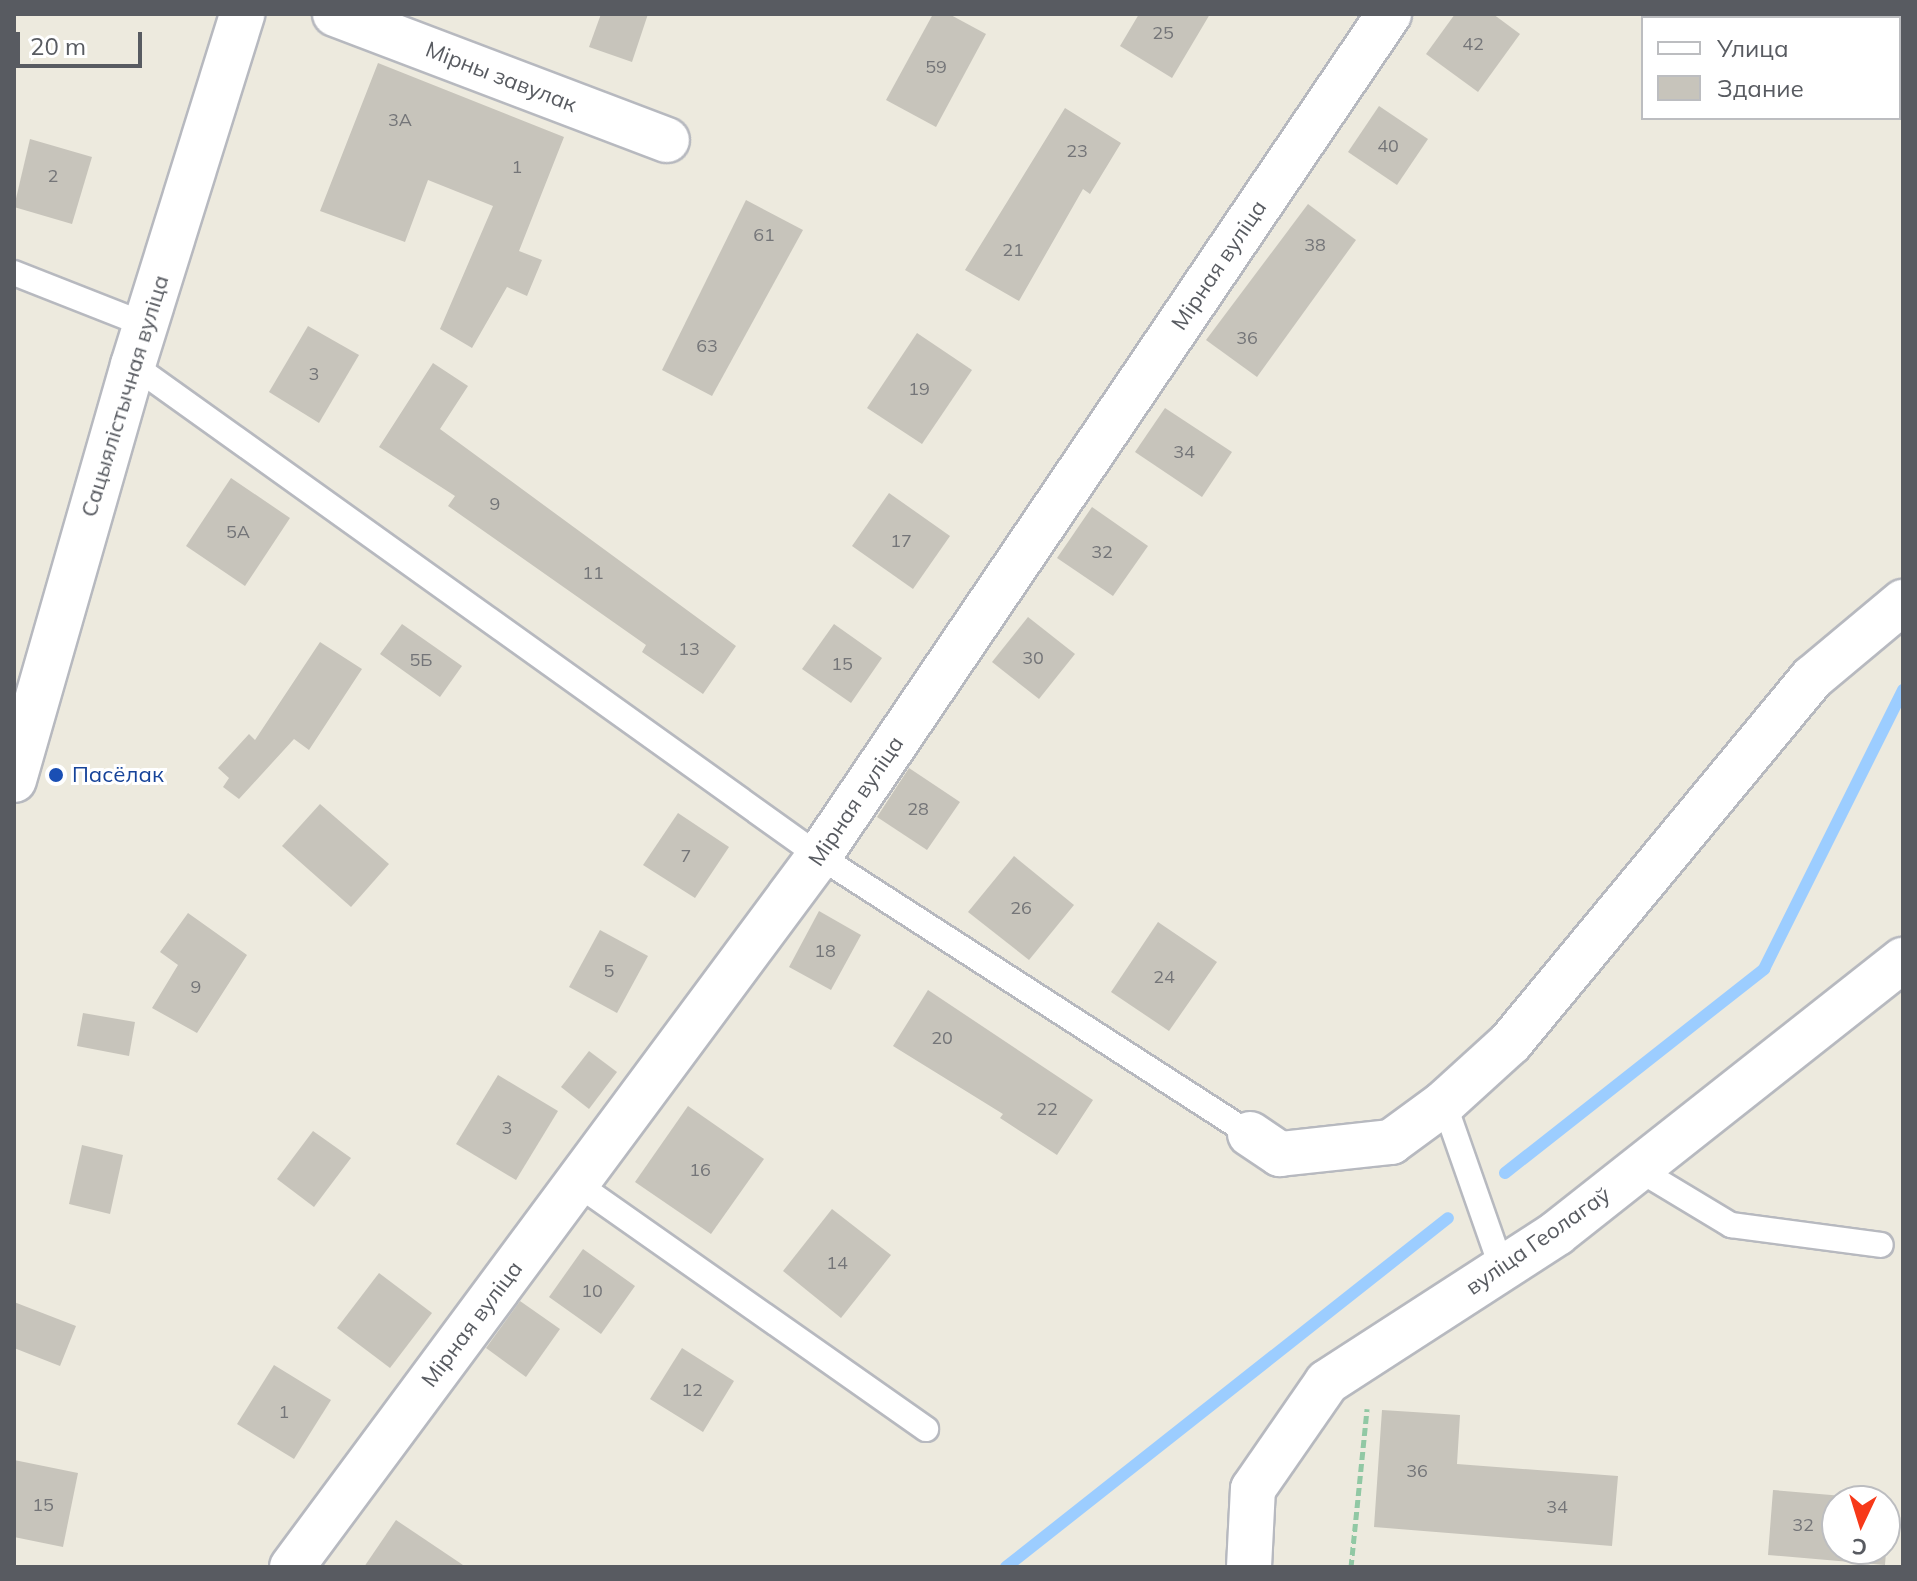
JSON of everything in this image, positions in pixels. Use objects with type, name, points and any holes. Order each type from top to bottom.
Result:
[{"type":"street","name":"Сацыялістычная вуліца","points":[[14,780],[20,723],[242,14]]},
{"type":"street","name":"Мірны завулак","points":[[335,14],[667,140]]},
{"type":"street","name":"Мірная вуліца","points":[[292,1567],[819,856],[1389,14]]},
{"type":"street","points":[[1250,1134],[1280,1154],[1391,1142],[1444,1103],[1510,1043],[1812,678],[1903,602]]},
{"type":"street","name":"вуліца Геолагаў","points":[[1249,1567],[1253,1489],[1327,1382],[1502,1269],[1638,1169],[1903,960]]},
{"type":"lane","points":[[14,273],[139,345],[819,856],[1250,1134]]},
{"type":"lane","points":[[1444,1103],[1502,1269]]},
{"type":"lane","points":[[1638,1169],[1731,1225],[1881,1245]]},
{"type":"lane","points":[[576,1183],[926,1429]]},
{"type":"path","points":[[1351,1567],[1372,1353]]},
{"type":"building","points":[[601,14],[648,14],[632,62],[589,47]]},
{"type":"building","points":[[933,14],[949,14],[986,34],[936,127],[886,100]]},
{"type":"building","points":[[1139,14],[1210,14],[1172,78],[1120,46]]},
{"type":"building","points":[[1455,14],[1493,14],[1520,34],[1478,92],[1426,54]]},
{"type":"building","points":[[378,63],[564,137],[519,251],[542,260],[527,296],[507,287],[472,348],[440,329],[493,206],[428,180],[405,242],[320,211]]},
{"type":"building","points":[[1379,106],[1428,139],[1397,185],[1348,152]]},
{"type":"building","points":[[1065,108],[1121,143],[1090,194],[1083,189],[1019,301],[965,270]]},
{"type":"building","points":[[30,139],[92,157],[72,224],[14,207]]},
{"type":"building","points":[[746,200],[803,230],[712,396],[662,370]]},
{"type":"building","points":[[1308,204],[1356,240],[1257,377],[1206,340]]},
{"type":"building","points":[[308,326],[359,355],[319,423],[269,392]]},
{"type":"building","points":[[917,333],[972,370],[922,444],[867,408]]},
{"type":"building","points":[[433,363],[468,386],[440,429],[736,646],[703,694],[642,652],[646,645],[448,506],[455,496],[379,447]]},
{"type":"building","points":[[1165,408],[1232,452],[1202,497],[1135,452]]},
{"type":"building","points":[[231,478],[290,518],[245,586],[186,546]]},
{"type":"building","points":[[889,493],[950,536],[913,589],[852,546]]},
{"type":"building","points":[[1092,507],[1148,546],[1113,596],[1057,558]]},
{"type":"building","points":[[1028,617],[1075,654],[1039,699],[992,662]]},
{"type":"building","points":[[402,624],[462,666],[440,697],[380,654]]},
{"type":"building","points":[[834,624],[882,658],[851,703],[802,669]]},
{"type":"building","points":[[320,642],[362,669],[309,750],[294,739],[239,799],[223,787],[229,778],[218,768],[249,734],[255,740]]},
{"type":"building","points":[[909,768],[960,802],[927,850],[877,817]]},
{"type":"building","points":[[320,804],[389,864],[351,907],[282,846]]},
{"type":"building","points":[[678,813],[729,847],[695,898],[643,865]]},
{"type":"building","points":[[1014,856],[1074,905],[1029,960],[968,912]]},
{"type":"building","points":[[819,911],[861,935],[831,990],[789,967]]},
{"type":"building","points":[[188,913],[247,955],[197,1033],[152,1008],[178,965],[160,952]]},
{"type":"building","points":[[1158,922],[1217,962],[1169,1031],[1111,992]]},
{"type":"building","points":[[600,930],[648,956],[617,1013],[569,987]]},
{"type":"building","points":[[928,990],[1093,1100],[1057,1155],[1000,1118],[1003,1114],[893,1046]]},
{"type":"building","points":[[83,1013],[135,1022],[129,1056],[77,1046]]},
{"type":"building","points":[[589,1051],[617,1072],[589,1109],[561,1087]]},
{"type":"building","points":[[498,1075],[558,1111],[516,1180],[456,1144]]},
{"type":"building","points":[[688,1106],[764,1159],[711,1234],[635,1182]]},
{"type":"building","points":[[313,1131],[351,1158],[314,1207],[277,1179]]},
{"type":"building","points":[[82,1145],[123,1155],[110,1214],[69,1204]]},
{"type":"building","points":[[832,1209],[891,1255],[841,1318],[783,1271]]},
{"type":"building","points":[[583,1249],[635,1286],[601,1334],[549,1297]]},
{"type":"building","points":[[379,1273],[432,1313],[390,1368],[337,1328]]},
{"type":"building","points":[[520,1301],[560,1329],[526,1377],[486,1348]]},
{"type":"building","points":[[14,1302],[76,1326],[60,1366],[14,1348]]},
{"type":"building","points":[[682,1348],[734,1381],[703,1432],[650,1399]]},
{"type":"building","points":[[274,1365],[331,1400],[294,1459],[237,1424]]},
{"type":"building","points":[[1382,1410],[1460,1415],[1457,1464],[1618,1476],[1612,1546],[1374,1527]]},
{"type":"building","points":[[14,1460],[78,1473],[63,1547],[14,1537]]},
{"type":"building","points":[[1773,1490],[1821,1494],[1821,1560],[1768,1555]]},
{"type":"building","points":[[396,1520],[466,1567],[364,1567]]},
{"type":"waterway","points":[[1505,1173],[1764,969],[1903,690]]},
{"type":"waterway","points":[[1006,1567],[1448,1218]]},
{"type":"place","name":"Пасёлак","points":[[56,775]]}]
